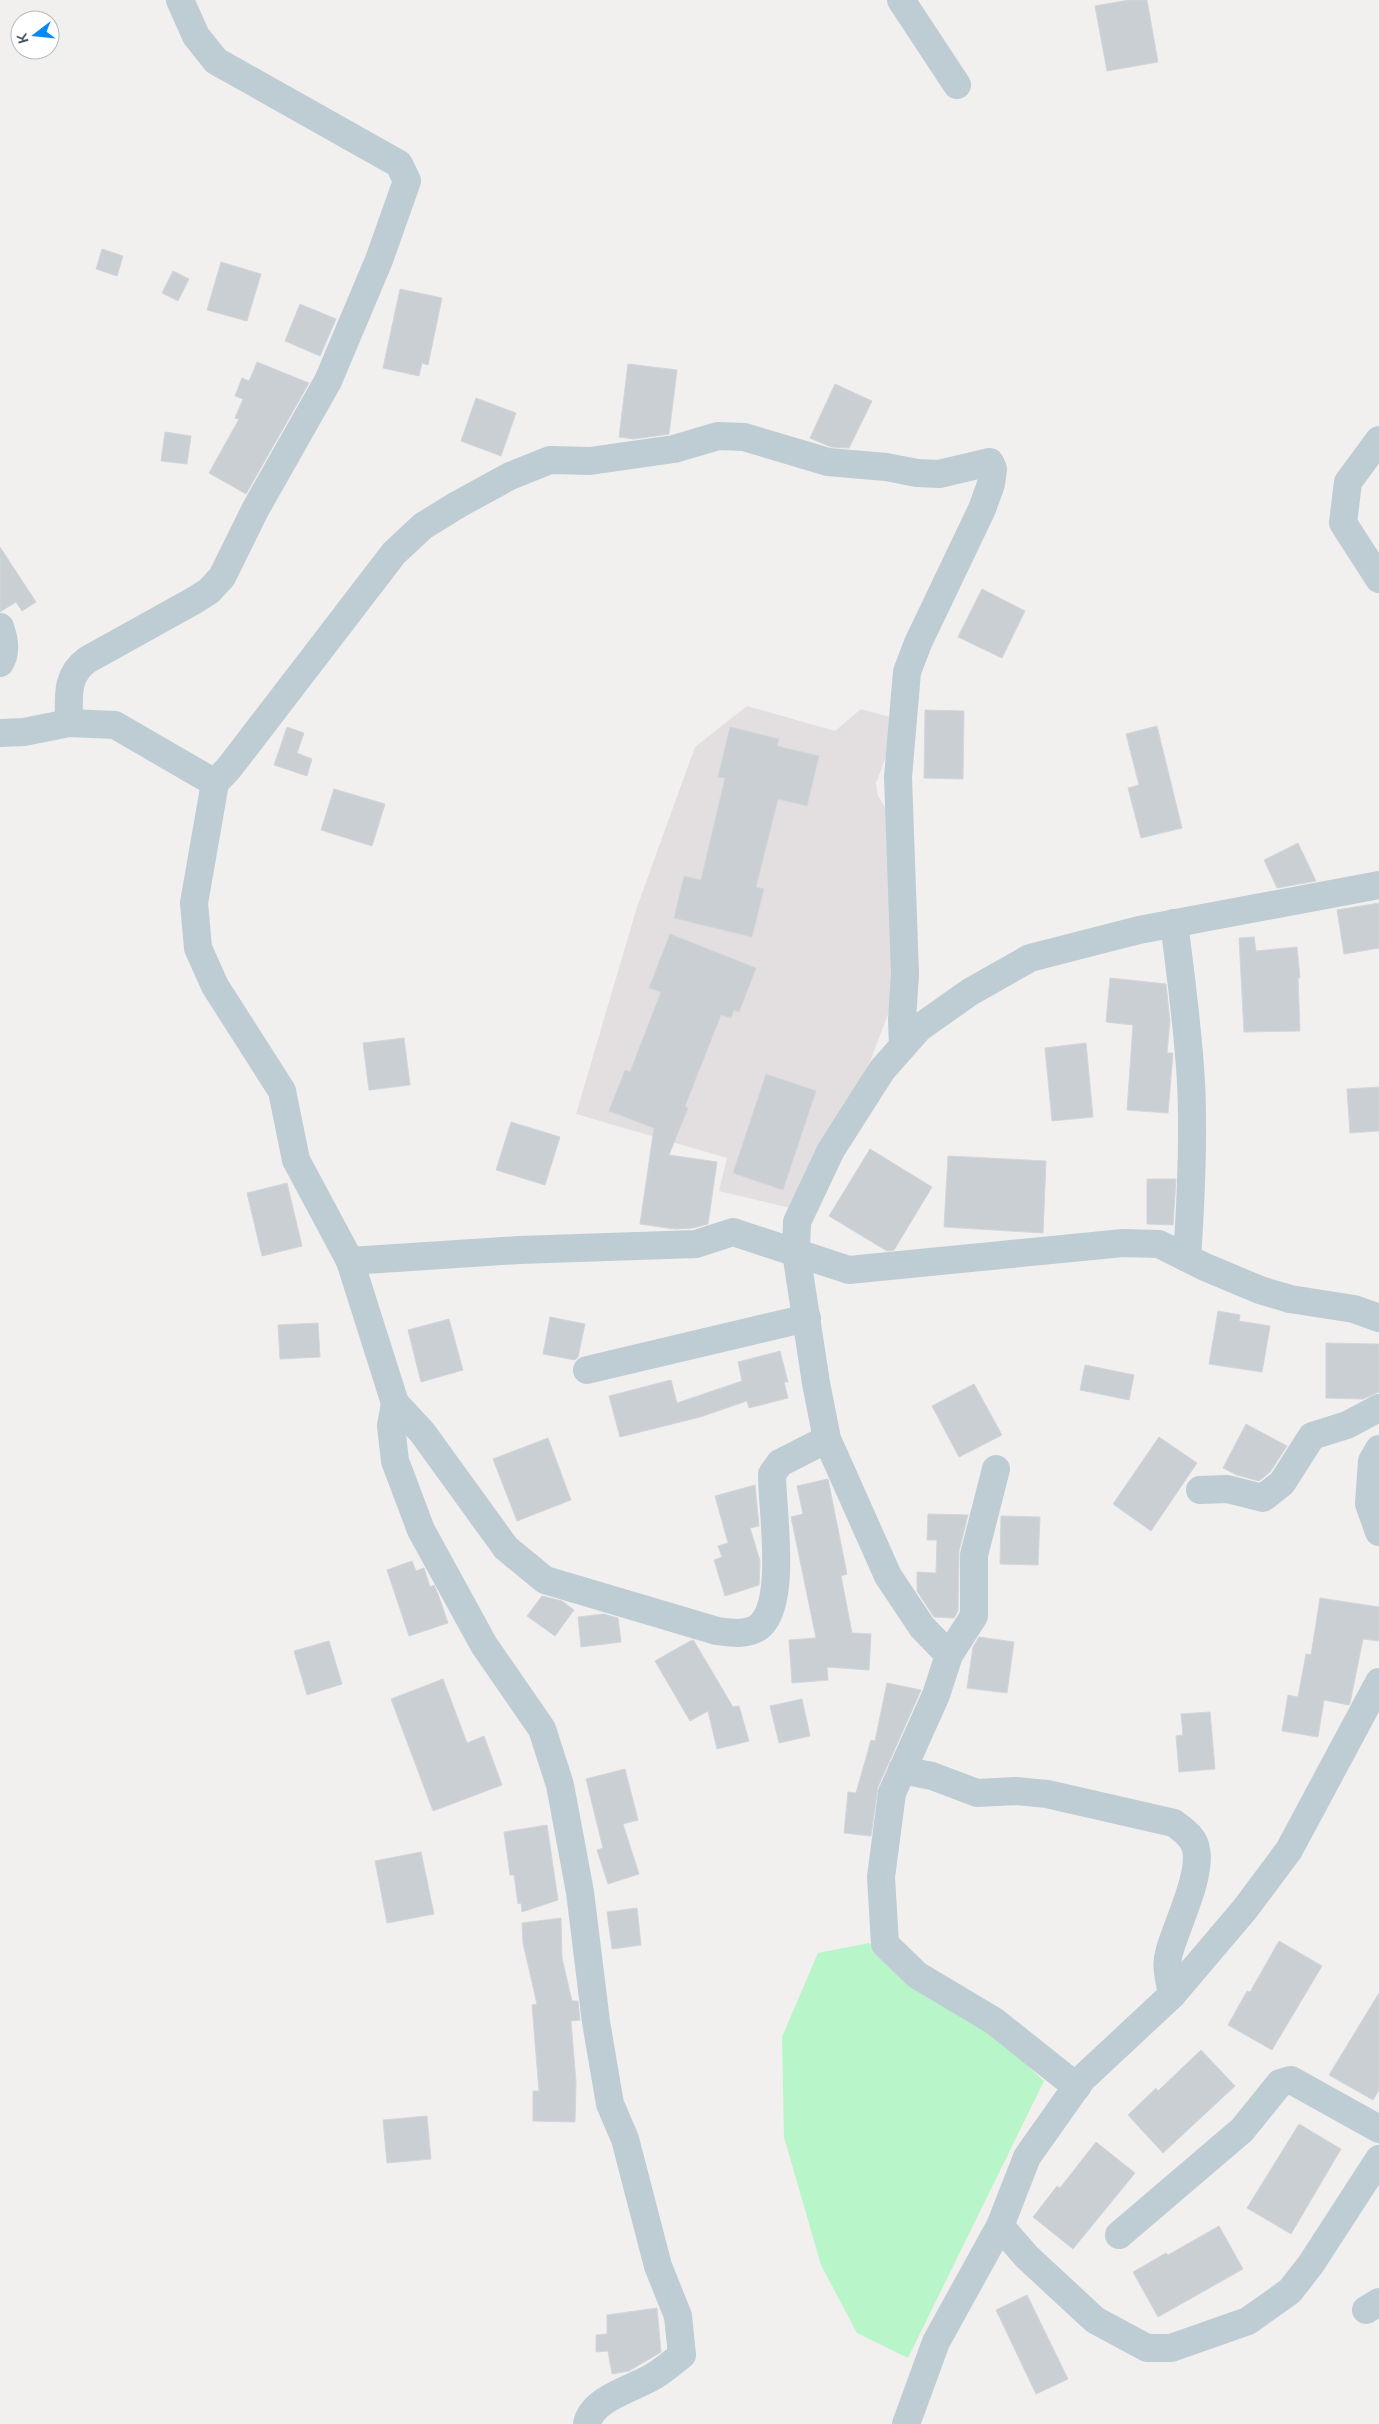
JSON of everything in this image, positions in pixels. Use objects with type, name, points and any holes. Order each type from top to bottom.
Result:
[{"type":"street","points":[[69,723],[70,683],[77,668],[87,660],[195,600],[209,591],[222,577],[255,510],[328,381],[379,260],[407,181],[399,164],[216,61],[196,36],[180,0]]},
{"type":"street","points":[[901,0],[956,85]]},
{"type":"street","points":[[827,1439],[780,1462],[772,1474],[776,1564],[773,1606],[761,1626],[740,1634],[717,1632],[546,1580],[506,1548],[422,1432],[395,1403],[350,1261],[296,1160],[282,1091],[215,986],[198,948],[194,903],[215,783],[229,768],[394,553],[423,526],[510,476],[550,460],[590,461],[674,449],[718,436],[744,437],[828,462],[886,467],[917,473],[939,474],[990,462],[993,470],[992,484],[918,643],[907,672],[898,777],[905,974],[902,1020],[903,1046]]},
{"type":"street","points":[[1379,440],[1348,482],[1343,523],[1379,579]]},
{"type":"street","points":[[0,627],[4,639],[0,663]]},
{"type":"street","points":[[0,733],[24,732],[69,723],[114,725],[215,783]]},
{"type":"street","points":[[949,1655],[922,1627],[888,1576],[827,1439],[816,1382],[796,1252],[797,1222],[831,1150],[882,1070],[919,1028],[970,992],[1030,958],[1139,930],[1379,885]]},
{"type":"street","points":[[1174,923],[1188,1034],[1191,1084],[1191,1185],[1187,1258]]},
{"type":"street","points":[[350,1261],[519,1250],[696,1244],[733,1232],[849,1270],[1123,1243],[1158,1244],[1260,1290],[1290,1299],[1354,1309],[1379,1318]]},
{"type":"street","points":[[587,1370],[807,1318]]},
{"type":"street","points":[[395,1403],[391,1426],[395,1461],[421,1530],[484,1645],[542,1729],[560,1785],[580,1892],[596,2022],[610,2104],[625,2139],[658,2266],[678,2316],[682,2355],[654,2376],[611,2397],[596,2409],[587,2424]]},
{"type":"street","points":[[1200,1490],[1227,1489],[1263,1498],[1282,1483],[1312,1436],[1347,1426],[1379,1408]]},
{"type":"street","points":[[1379,1449],[1372,1461],[1369,1504],[1379,1532]]},
{"type":"street","points":[[996,1469],[974,1555],[974,1616],[949,1655],[936,1695],[892,1793],[881,1877],[885,1944],[917,1975],[994,2021],[1077,2087]]},
{"type":"street","points":[[906,2424],[936,2342],[1000,2226],[1027,2157],[1082,2079],[1172,1995],[1245,1909],[1289,1850],[1379,1682]]},
{"type":"street","points":[[902,1770],[932,1776],[978,1793],[1016,1791],[1047,1794],[1174,1823],[1189,1835],[1196,1848],[1197,1864],[1179,1930],[1169,1953],[1168,1964],[1172,1995]]},
{"type":"street","points":[[1119,2234],[1242,2130],[1280,2083],[1291,2080],[1379,2129]]},
{"type":"street","points":[[1000,2226],[1027,2256],[1095,2320],[1147,2348],[1171,2348],[1248,2320],[1290,2291],[1311,2264],[1379,2159]]},
{"type":"shaded area","points":[[747,706],[835,731],[861,709],[900,720],[876,783],[878,796],[889,814],[896,993],[868,1067],[790,1208],[719,1191],[727,1158],[576,1114],[637,907],[695,747]]},
{"type":"green space","points":[[869,1943],[888,1965],[999,2039],[1044,2081],[908,2358],[857,2333],[821,2265],[784,2137],[782,2037],[818,1953]]},
{"type":"building","points":[[1129,0],[1147,0],[1158,62],[1107,71],[1095,6]]},
{"type":"building","points":[[102,249],[123,256],[117,276],[96,269]]},
{"type":"building","points":[[221,262],[261,274],[247,321],[207,310]]},
{"type":"building","points":[[173,271],[189,279],[178,301],[162,293]]},
{"type":"building","points":[[400,289],[442,298],[428,365],[422,363],[419,376],[383,368]]},
{"type":"building","points":[[300,304],[336,319],[320,356],[285,341]]},
{"type":"building","points":[[257,362],[309,383],[246,494],[209,473],[239,419],[235,418],[243,399],[235,396],[242,378],[249,381]]},
{"type":"building","points":[[628,364],[677,370],[669,434],[634,439],[619,437]]},
{"type":"building","points":[[835,384],[872,401],[849,448],[831,447],[810,438]]},
{"type":"building","points":[[476,398],[516,413],[501,456],[461,441]]},
{"type":"building","points":[[165,432],[191,436],[187,464],[161,461]]},
{"type":"building","points":[[0,547],[36,602],[22,611],[16,602],[0,612]]},
{"type":"building","points":[[982,589],[1025,611],[1002,658],[958,637]]},
{"type":"building","points":[[925,710],[964,711],[963,779],[924,778]]},
{"type":"building","points":[[1157,726],[1182,828],[1141,838],[1128,788],[1139,785],[1126,734]]},
{"type":"building","points":[[287,727],[304,733],[297,753],[312,759],[307,776],[274,765]]},
{"type":"building","points":[[730,727],[779,739],[777,746],[819,756],[807,806],[778,799],[756,887],[764,889],[752,937],[674,918],[684,876],[701,880],[725,778],[718,777]]},
{"type":"building","points":[[334,789],[385,804],[372,846],[321,830]]},
{"type":"building","points":[[1298,843],[1316,881],[1277,888],[1264,860]]},
{"type":"building","points":[[1379,903],[1379,948],[1344,954],[1337,910]]},
{"type":"building","points":[[670,934],[756,968],[739,1012],[734,1010],[731,1018],[721,1015],[685,1106],[688,1108],[669,1155],[717,1162],[708,1224],[693,1228],[675,1229],[640,1224],[654,1128],[609,1111],[625,1070],[630,1072],[661,992],[649,988]]},
{"type":"building","points":[[1254,937],[1256,951],[1297,947],[1300,978],[1298,978],[1300,1031],[1244,1032],[1239,938]]},
{"type":"building","points":[[1110,978],[1166,984],[1170,1021],[1167,1053],[1173,1053],[1168,1113],[1127,1110],[1133,1025],[1106,1022]]},
{"type":"building","points":[[404,1038],[410,1085],[369,1090],[363,1043]]},
{"type":"building","points":[[1086,1043],[1093,1117],[1052,1121],[1045,1048]]},
{"type":"building","points":[[766,1074],[816,1091],[783,1190],[733,1173]]},
{"type":"building","points":[[1379,1087],[1379,1131],[1350,1133],[1347,1089]]},
{"type":"building","points":[[511,1122],[560,1137],[545,1185],[496,1170]]},
{"type":"building","points":[[870,1149],[932,1187],[894,1250],[887,1251],[829,1216]]},
{"type":"building","points":[[948,1156],[1046,1161],[1043,1233],[944,1227]]},
{"type":"building","points":[[1147,1179],[1176,1179],[1173,1225],[1147,1224]]},
{"type":"building","points":[[287,1183],[302,1246],[262,1256],[247,1193]]},
{"type":"building","points":[[1218,1311],[1240,1315],[1239,1321],[1270,1326],[1262,1372],[1209,1364]]},
{"type":"building","points":[[550,1317],[585,1324],[578,1357],[575,1360],[543,1354]]},
{"type":"building","points":[[449,1319],[463,1370],[421,1382],[408,1330]]},
{"type":"building","points":[[318,1323],[320,1357],[280,1359],[278,1325]]},
{"type":"building","points":[[1326,1343],[1379,1344],[1379,1392],[1363,1399],[1326,1398]]},
{"type":"building","points":[[780,1351],[788,1382],[784,1382],[788,1398],[749,1408],[747,1401],[700,1417],[620,1437],[609,1396],[671,1380],[677,1403],[742,1381],[738,1362]]},
{"type":"building","points":[[1085,1365],[1134,1375],[1129,1400],[1080,1390]]},
{"type":"building","points":[[974,1384],[1002,1435],[959,1457],[932,1406]]},
{"type":"building","points":[[1246,1424],[1287,1446],[1270,1472],[1259,1481],[1237,1475],[1223,1468]]},
{"type":"building","points":[[1159,1437],[1197,1463],[1151,1531],[1113,1504]]},
{"type":"building","points":[[548,1438],[571,1500],[517,1521],[493,1459]]},
{"type":"building","points":[[828,1479],[847,1574],[841,1576],[852,1633],[871,1634],[869,1670],[827,1667],[828,1680],[792,1683],[789,1640],[816,1638],[791,1517],[803,1514],[797,1486]]},
{"type":"building","points":[[755,1485],[759,1526],[750,1528],[760,1561],[759,1585],[725,1596],[714,1560],[722,1557],[718,1546],[728,1543],[715,1496]]},
{"type":"building","points":[[928,1514],[968,1515],[959,1551],[958,1611],[954,1618],[934,1617],[917,1591],[917,1572],[936,1573],[937,1540],[927,1540]]},
{"type":"building","points":[[1001,1516],[1040,1517],[1038,1565],[1000,1564]]},
{"type":"building","points":[[412,1561],[416,1571],[424,1568],[430,1587],[434,1585],[448,1623],[409,1636],[387,1570]]},
{"type":"building","points":[[542,1596],[562,1601],[574,1610],[555,1636],[527,1616]]},
{"type":"building","points":[[1320,1598],[1379,1607],[1379,1641],[1363,1639],[1349,1705],[1324,1700],[1318,1737],[1282,1731],[1288,1695],[1298,1697],[1306,1654],[1311,1655]]},
{"type":"building","points":[[604,1614],[618,1618],[621,1642],[581,1647],[578,1617]]},
{"type":"building","points":[[979,1637],[1014,1642],[1007,1693],[967,1688],[973,1647]]},
{"type":"building","points":[[692,1640],[733,1707],[739,1706],[749,1741],[717,1749],[708,1711],[690,1721],[655,1661]]},
{"type":"building","points":[[329,1641],[342,1684],[307,1695],[294,1651]]},
{"type":"building","points":[[443,1679],[467,1743],[484,1736],[502,1785],[433,1811],[391,1699]]},
{"type":"building","points":[[887,1683],[921,1690],[878,1787],[871,1836],[844,1833],[848,1792],[856,1793],[871,1740],[875,1741]]},
{"type":"building","points":[[802,1699],[810,1736],[779,1743],[770,1706]]},
{"type":"building","points":[[1210,1712],[1215,1769],[1179,1772],[1176,1736],[1183,1735],[1181,1714]]},
{"type":"building","points":[[625,1769],[638,1820],[623,1824],[639,1874],[608,1884],[597,1850],[603,1848],[586,1779]]},
{"type":"building","points":[[547,1825],[558,1900],[522,1912],[521,1903],[518,1904],[514,1875],[510,1875],[504,1832]]},
{"type":"building","points":[[421,1852],[434,1914],[387,1923],[375,1861]]},
{"type":"building","points":[[637,1908],[641,1945],[612,1949],[607,1912]]},
{"type":"building","points":[[561,1918],[562,1958],[572,2001],[578,2001],[580,2020],[571,2021],[576,2082],[575,2122],[533,2121],[533,2091],[539,2091],[532,2005],[537,2004],[523,1943],[522,1923]]},
{"type":"building","points":[[1279,1941],[1322,1966],[1272,2050],[1228,2025],[1247,1991],[1250,1992]]},
{"type":"building","points":[[1379,1993],[1379,2090],[1373,2100],[1329,2075]]},
{"type":"building","points":[[1201,2050],[1235,2086],[1163,2153],[1128,2115],[1156,2088],[1158,2091]]},
{"type":"building","points":[[427,2116],[431,2159],[387,2163],[383,2120]]},
{"type":"building","points":[[1299,2124],[1341,2149],[1291,2234],[1247,2208]]},
{"type":"building","points":[[1096,2142],[1135,2173],[1073,2249],[1033,2217],[1057,2186],[1060,2188]]},
{"type":"building","points":[[1219,2226],[1243,2269],[1158,2317],[1133,2272],[1166,2253],[1168,2255]]},
{"type":"building","points":[[1027,2295],[1068,2379],[1036,2394],[996,2310]]},
{"type":"building","points":[[657,2308],[661,2352],[629,2371],[612,2374],[608,2351],[596,2352],[596,2335],[607,2334],[607,2315]]}]
